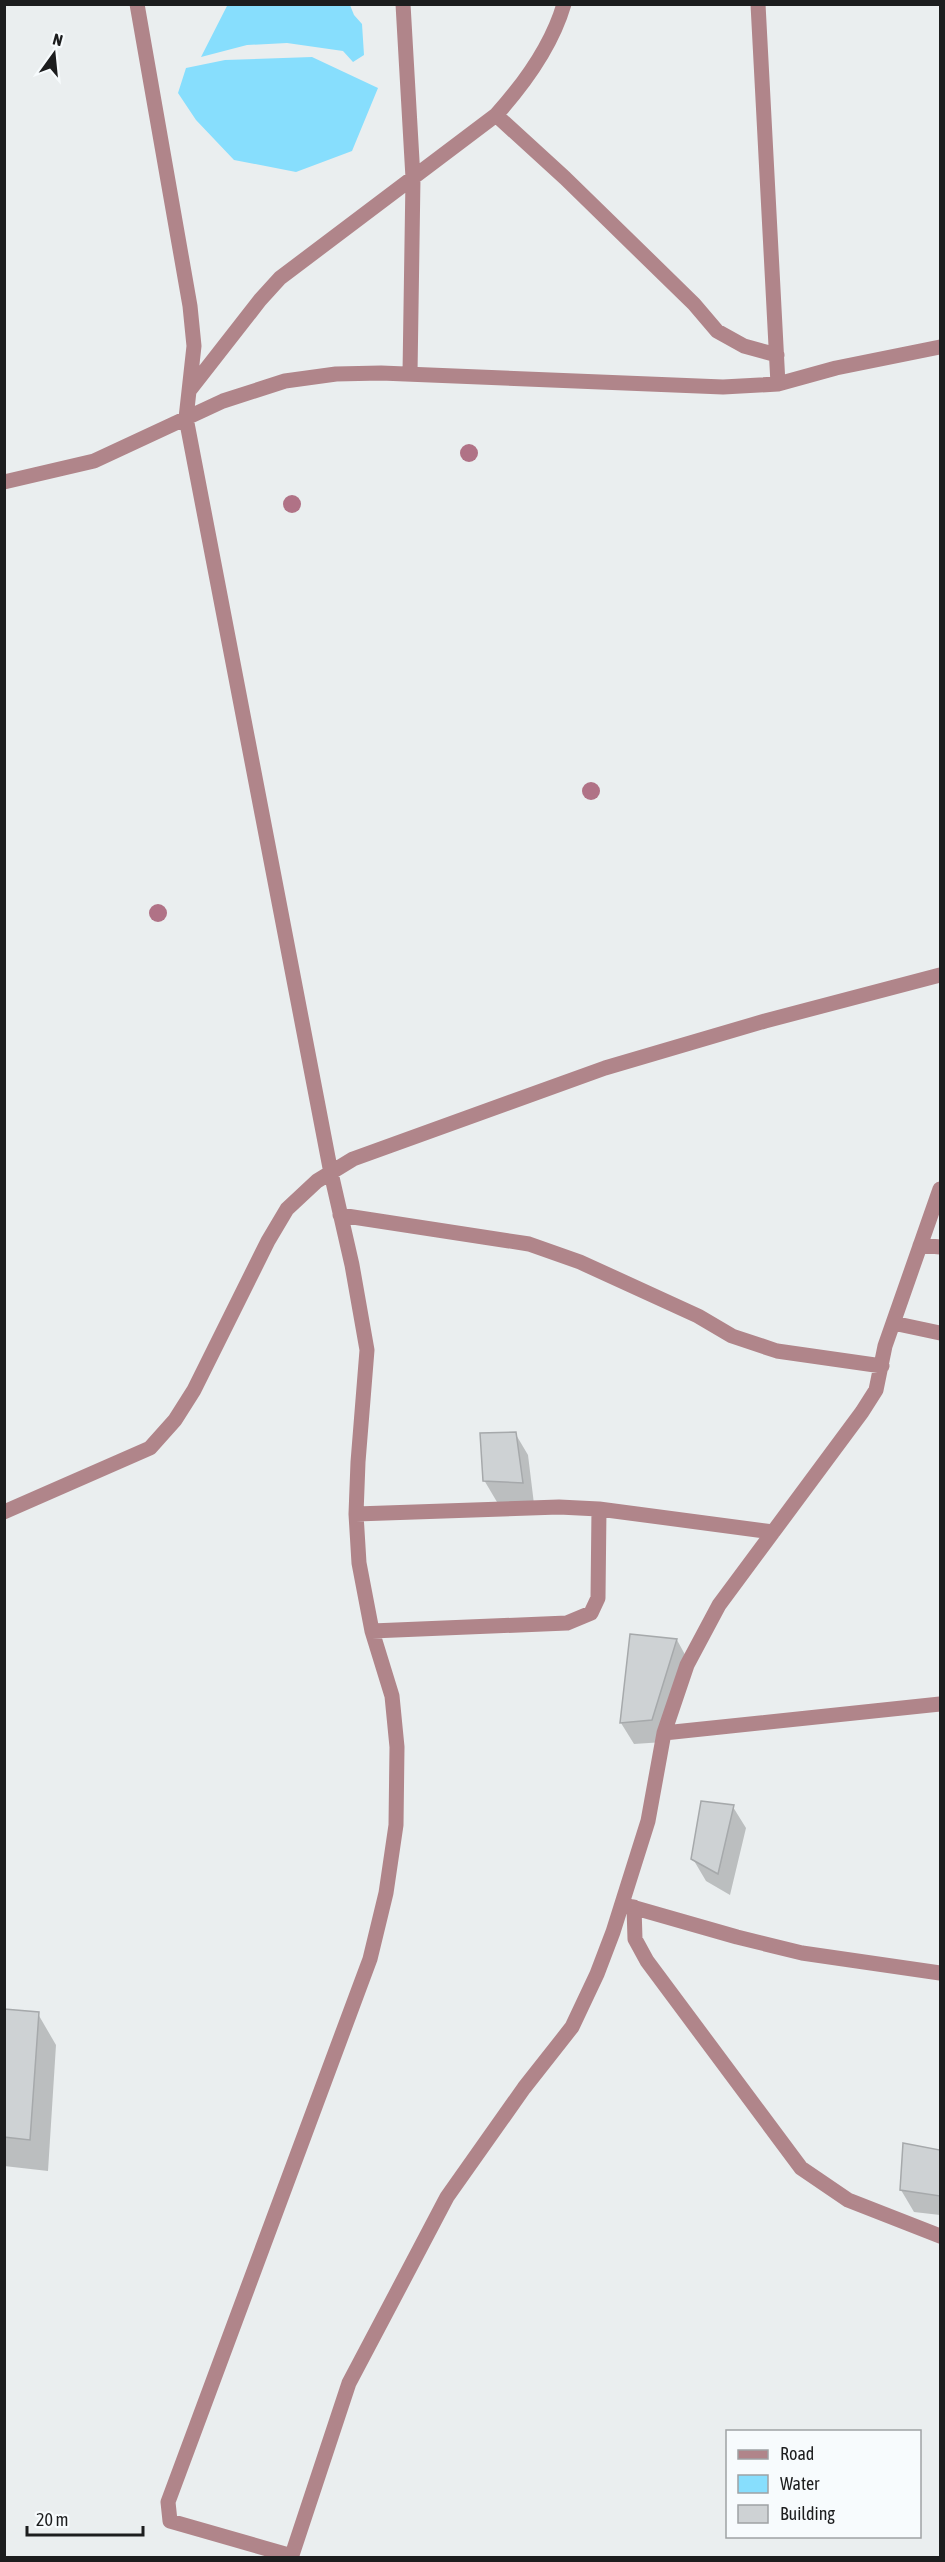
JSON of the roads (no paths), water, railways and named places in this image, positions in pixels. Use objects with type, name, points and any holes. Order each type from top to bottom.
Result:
[{"type":"street","points":[[137,4],[190,306],[194,346],[186,418],[367,1350],[358,1462],[359,1563],[372,1631],[392,1696],[397,1747],[396,1825],[384,1904],[370,1959],[175,2482],[168,2510],[170,2521],[292,2557],[349,2383],[447,2197],[524,2088],[572,2027],[628,1905],[648,1821],[664,1733],[687,1665],[719,1605],[876,1390],[885,1346],[940,1188]]},
{"type":"street","points":[[403,4],[413,178],[410,374]]},
{"type":"street","points":[[189,392],[260,300],[280,278],[496,115],[520,88],[559,21],[564,4]]},
{"type":"street","points":[[758,4],[778,384]]},
{"type":"street","points":[[496,115],[565,178],[694,304],[717,331],[744,346],[777,356]]},
{"type":"street","points":[[4,482],[93,461],[223,401],[285,381],[336,374],[410,374],[723,387],[778,384],[836,368],[940,347]]},
{"type":"street","points":[[4,1512],[150,1448],[175,1420],[194,1390],[268,1241],[287,1209],[317,1181],[353,1159],[605,1068],[765,1021],[940,975]]},
{"type":"street","points":[[340,1215],[529,1244],[580,1262],[698,1316],[732,1336],[777,1351],[882,1366]]},
{"type":"street","points":[[920,1245],[940,1248]]},
{"type":"street","points":[[893,1323],[940,1333]]},
{"type":"street","points":[[357,1514],[559,1507],[598,1509],[773,1532]]},
{"type":"street","points":[[372,1631],[567,1623],[591,1613],[598,1598],[598,1509]]},
{"type":"street","points":[[664,1733],[940,1704]]},
{"type":"street","points":[[628,1905],[737,1937],[802,1953],[940,1973]]},
{"type":"street","points":[[628,1905],[635,1939],[647,1961],[801,2168],[848,2200],[940,2236]]},
{"type":"water","points":[[228,4],[350,5],[354,15],[362,24],[364,55],[353,62],[343,51],[287,43],[247,45],[201,57]]},
{"type":"water","points":[[312,57],[378,88],[352,151],[296,172],[234,160],[196,120],[178,93],[186,68],[225,60]]}]
